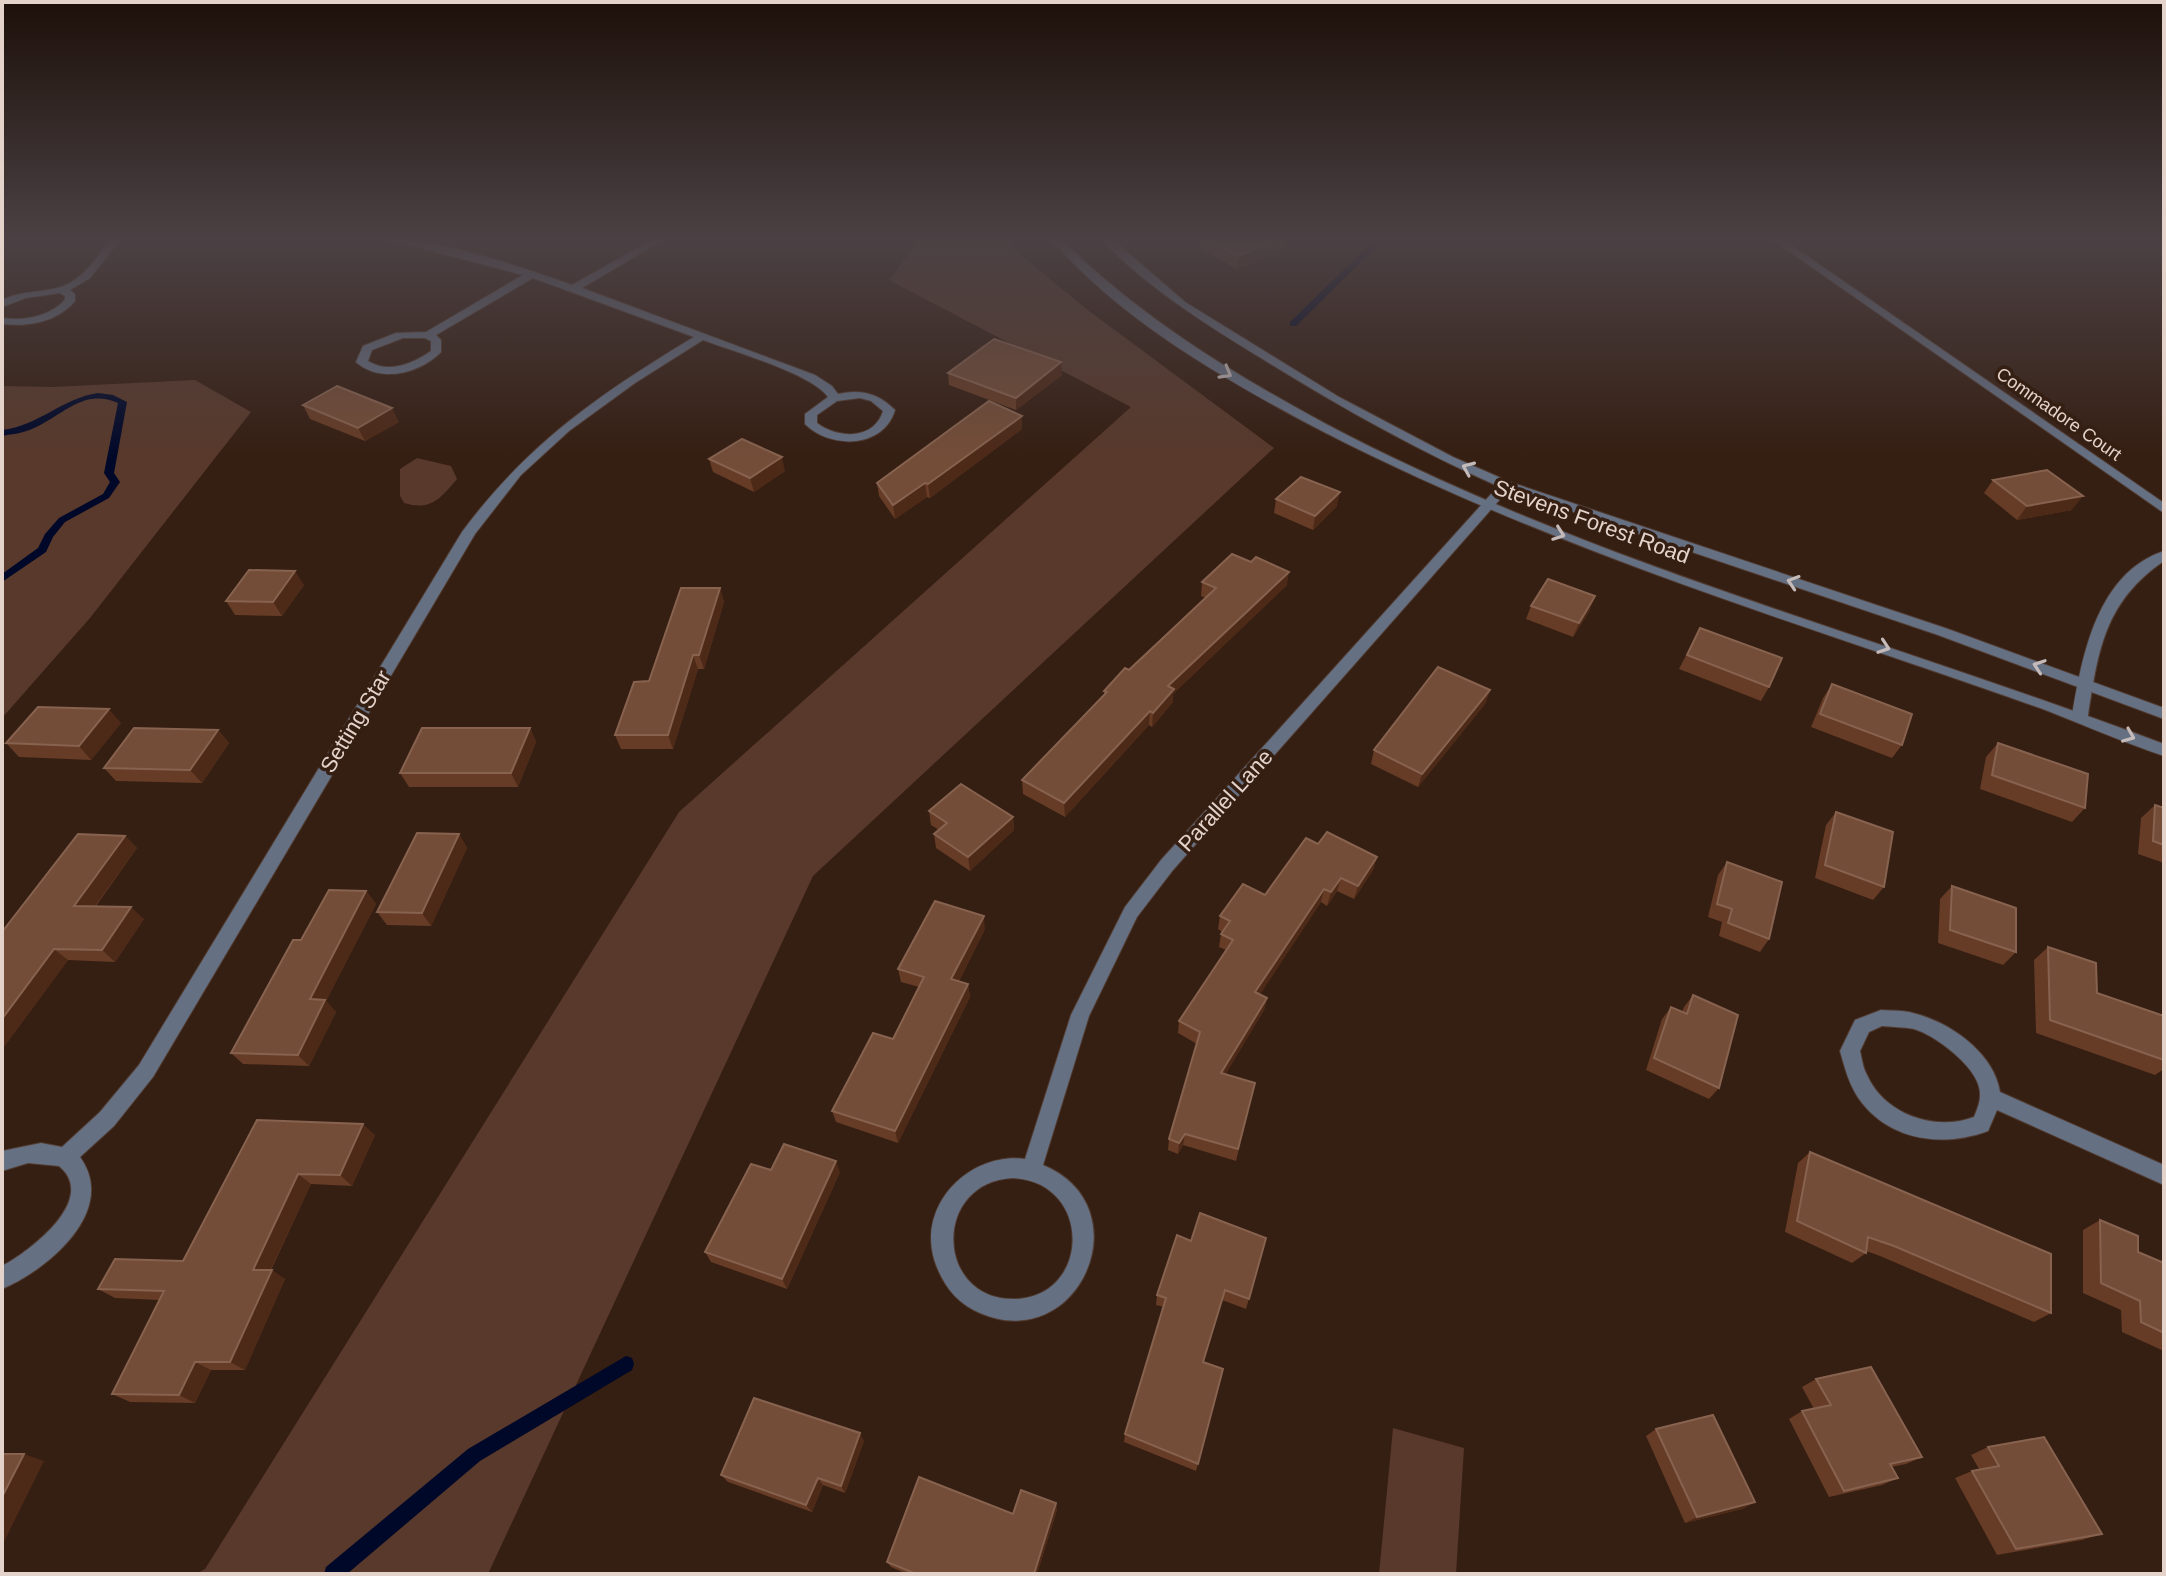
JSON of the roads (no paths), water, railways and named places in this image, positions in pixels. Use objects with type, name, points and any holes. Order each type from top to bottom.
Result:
[{"type":"street","points":[[2,321],[23,322],[55,312]]},
{"type":"street","points":[[428,335],[436,340],[436,352],[412,367],[380,370],[362,362],[367,348],[382,339],[413,333],[428,335],[468,312]]},
{"type":"street","points":[[637,312],[811,377],[828,388],[835,398]]},
{"type":"street","name":"Stevens Forest Road","points":[[1134,312],[1200,357],[1352,443],[1486,507],[2080,716],[2164,750]]},
{"type":"street","name":"Stevens Forest Road","points":[[1193,312],[1393,431],[1506,485],[2086,682],[2164,714]]},
{"type":"street","name":"Commadore Court","points":[[1881,312],[2164,509]]},
{"type":"street","name":"Setting Star","points":[[66,1157],[107,1119],[146,1071],[469,532],[522,467],[558,434],[628,381],[701,337]]},
{"type":"street","points":[[860,395],[875,398],[889,410],[888,420],[866,435],[849,438],[819,433],[811,424],[811,414],[821,404],[835,398],[860,395]]},
{"type":"street","name":"Parallel Lane","points":[[1032,1169],[1080,1015],[1131,912],[1167,865],[1506,485]]},
{"type":"street","points":[[2080,716],[2099,626],[2114,595],[2134,573],[2164,555]]},
{"type":"street","points":[[1991,1098],[1981,1124],[1964,1133],[1940,1134],[1909,1125],[1879,1105],[1861,1084],[1850,1051],[1862,1026],[1881,1018],[1914,1021],[1945,1034],[1967,1052],[1984,1075],[1991,1098],[2164,1175]]},
{"type":"street","points":[[2,1161],[44,1151],[66,1157],[79,1172],[81,1194],[69,1221],[48,1247],[2,1278]]},
{"type":"street","points":[[1010,1168],[1032,1169],[1062,1185],[1082,1214],[1085,1237],[1080,1261],[1068,1283],[1049,1300],[1026,1309],[1000,1310],[979,1303],[959,1289],[947,1269],[942,1246],[945,1223],[953,1202],[969,1184],[988,1173],[1010,1168]]},
{"type":"waterway","points":[[1293,324],[1306,312]]},
{"type":"waterway","points":[[2,433],[32,426],[87,397],[98,395],[123,402],[109,473],[115,482],[106,496],[62,520],[48,536],[42,550],[2,579]]},
{"type":"waterway","points":[[333,1574],[474,1455],[626,1364]]}]
